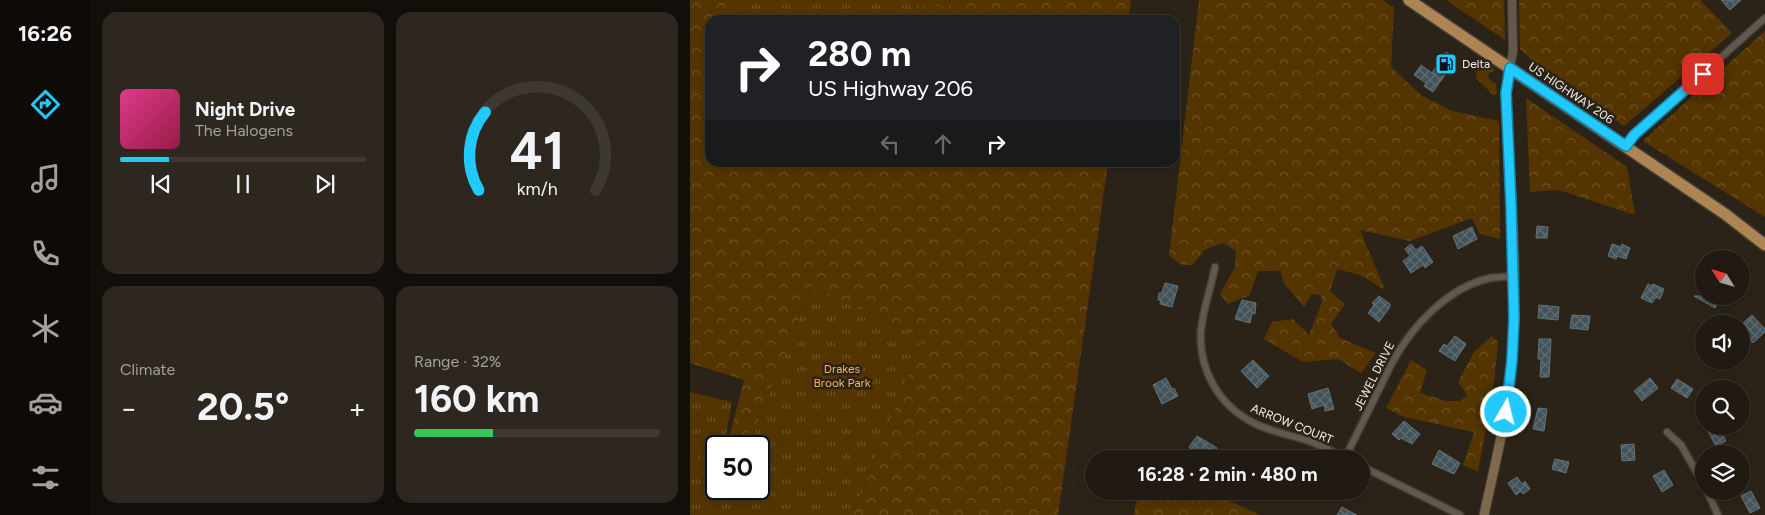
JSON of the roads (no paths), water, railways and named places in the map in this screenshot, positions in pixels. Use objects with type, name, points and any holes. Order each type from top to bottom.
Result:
[{"type":"highway","name":"US HIGHWAY 206","points":[[1409,0],[1725,214],[1765,245]]},
{"type":"main road","points":[[1484,515],[1509,392],[1513,344],[1514,276],[1506,93],[1510,68]]},
{"type":"street","points":[[1510,68],[1513,51],[1512,0]]},
{"type":"street","points":[[1626,146],[1634,135],[1765,18]]},
{"type":"street","name":"ARROW COURT","points":[[1215,267],[1202,323],[1201,339],[1205,367],[1215,388],[1231,408],[1254,423],[1311,442],[1328,450]]},
{"type":"street","name":"JEWEL DRIVE","points":[[1350,450],[1399,350],[1416,328],[1435,309],[1462,290],[1489,278],[1514,276]]},
{"type":"street","points":[[1667,432],[1681,445],[1695,469]]},
{"type":"street","points":[[1370,470],[1460,515]]},
{"type":"street","points":[[1711,500],[1718,515]]},
{"type":"place","name":"Delta","points":[[1446,64]]},
{"type":"park label","name":"Drakes Brook Park","points":[[842,376]]}]
